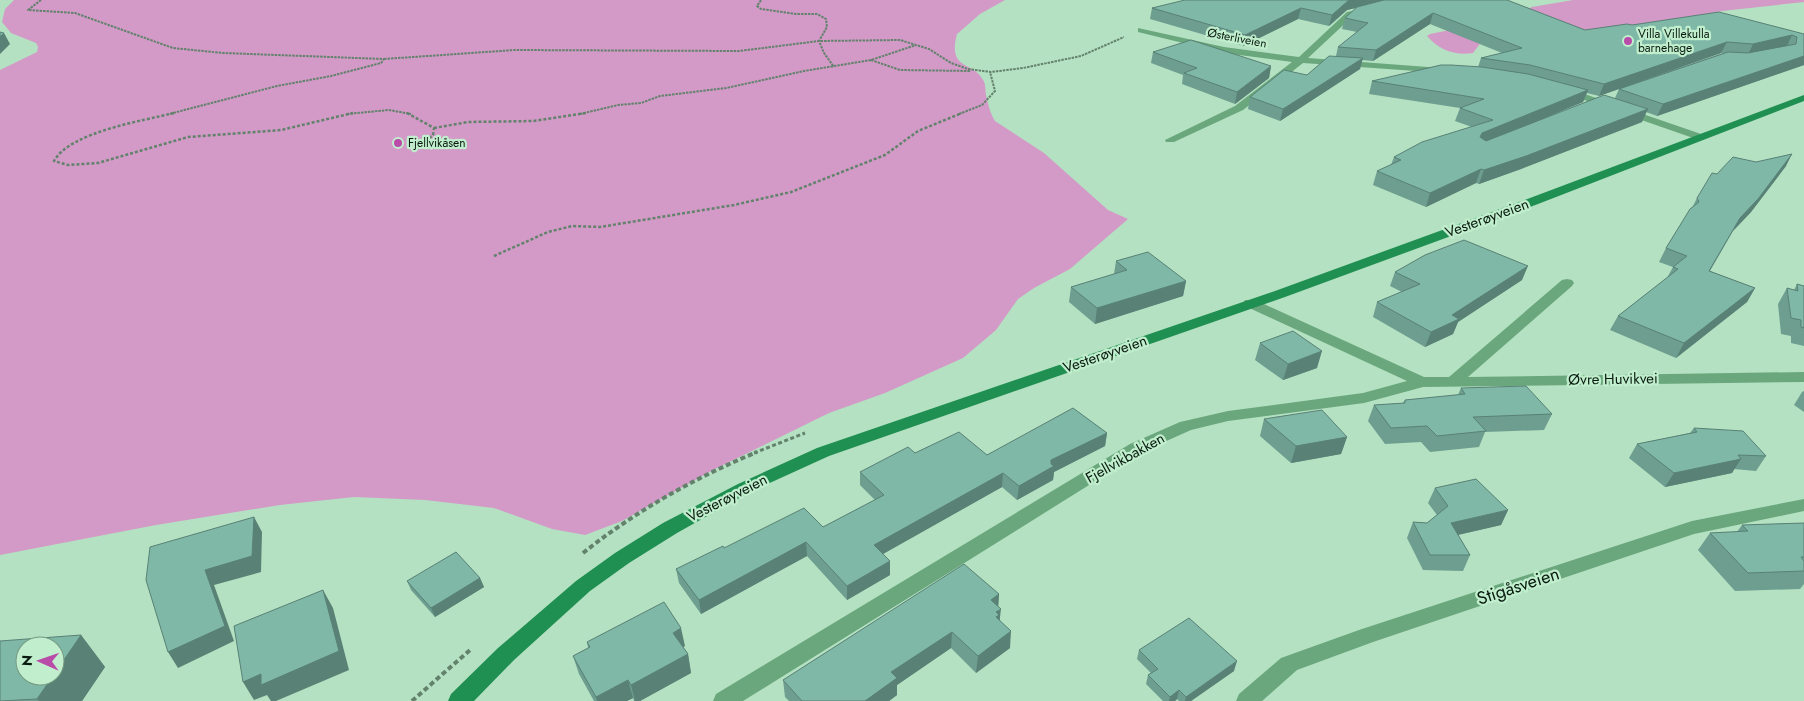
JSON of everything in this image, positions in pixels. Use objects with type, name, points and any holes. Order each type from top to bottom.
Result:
[{"type":"main road","name":"Vesterøyveien","points":[[459,701],[506,654],[583,586],[622,558],[670,528],[744,488],[823,452],[1525,205],[1804,98]]},
{"type":"street","points":[[1170,140],[1239,108],[1301,60],[1350,14],[1369,10]]},
{"type":"street","name":"Østerliveien","points":[[1140,30],[1224,50],[1301,60],[1450,72]]},
{"type":"street","points":[[1556,88],[1700,137]]},
{"type":"street","points":[[1580,108],[1616,94]]},
{"type":"street","points":[[1454,381],[1567,283]]},
{"type":"street","points":[[1250,303],[1422,382]]},
{"type":"street","name":"Øvre Huvikvei","points":[[1422,382],[1804,377]]},
{"type":"street","name":"Fjellvikbakken","points":[[724,701],[1136,448],[1186,426],[1228,416],[1364,398],[1422,382]]},
{"type":"street","name":"Stigåsveien","points":[[1247,701],[1289,664],[1357,639],[1692,528],[1804,505]]},
{"type":"path","points":[[41,0],[30,6],[28,10],[75,13],[173,48],[223,53],[384,59],[515,50],[739,50],[819,41],[900,40],[929,49],[951,63],[968,69],[991,72]]},
{"type":"path","points":[[761,0],[757,6],[761,9],[796,14],[817,14],[826,18],[827,27],[819,41]]},
{"type":"path","points":[[871,60],[900,70],[914,72],[991,72],[1023,68],[1081,56],[1140,30]]},
{"type":"path","points":[[819,41],[824,53],[835,68]]},
{"type":"path","points":[[384,59],[381,63],[364,68],[277,86],[86,136],[64,149],[54,161],[73,165],[91,164],[192,136],[253,133],[282,129],[374,110],[404,111],[419,117],[434,128],[474,122],[533,121],[582,114],[618,105],[641,103],[660,96],[726,88],[804,71],[835,68],[871,60],[916,45]]},
{"type":"path","points":[[494,256],[548,232],[564,228],[600,227],[620,224],[734,205],[791,192],[885,156],[918,132],[982,105],[995,91],[991,72]]},
{"type":"path","points":[[414,151],[433,135],[434,128]]},
{"type":"shaded area","points":[[14,0],[1005,0],[980,14],[957,34],[955,46],[958,60],[979,74],[984,82],[988,105],[995,121],[1044,153],[1108,210],[1128,219],[1070,269],[1034,288],[1018,299],[996,330],[963,358],[885,393],[829,413],[715,469],[622,521],[585,535],[552,529],[494,508],[425,500],[354,497],[280,505],[156,525],[0,555],[0,70],[37,52],[38,47],[36,43],[11,33],[2,22],[5,9]]},
{"type":"shaded area","points":[[1573,0],[1804,0],[1804,2],[1722,11],[1621,30],[1482,41],[1473,53],[1466,54],[1448,51],[1437,45],[1427,36],[1500,20],[1532,7]]},
{"type":"building","points":[[1185,0],[1349,0],[1332,15],[1301,8],[1245,35],[1152,8]]},
{"type":"building","points":[[1384,0],[1507,0],[1585,30],[1719,12],[1804,34],[1804,56],[1663,104],[1619,89],[1728,52],[1748,53],[1796,44],[1797,37],[1792,35],[1753,44],[1727,42],[1604,84],[1530,65],[1481,58],[1522,48],[1433,13],[1376,50],[1338,47],[1368,23],[1345,18],[1357,7]]},
{"type":"building","points":[[1191,40],[1271,66],[1237,92],[1184,73],[1197,68],[1153,52]]},
{"type":"building","points":[[1329,56],[1363,58],[1283,109],[1250,97],[1284,70],[1307,75]]},
{"type":"building","points":[[1441,65],[1482,67],[1528,74],[1588,90],[1482,133],[1480,137],[1486,141],[1604,95],[1648,109],[1526,156],[1484,170],[1481,169],[1430,193],[1377,171],[1401,160],[1394,157],[1422,142],[1493,120],[1460,108],[1484,99],[1372,81]]},
{"type":"building","points":[[1792,154],[1758,199],[1740,218],[1709,271],[1755,288],[1684,343],[1618,316],[1678,269],[1673,267],[1687,256],[1666,248],[1690,209],[1699,202],[1697,198],[1712,173],[1717,174],[1733,157],[1756,162]]},
{"type":"building","points":[[1464,240],[1528,266],[1452,315],[1459,319],[1431,332],[1377,302],[1420,284],[1395,272],[1425,255]]},
{"type":"building","points":[[1148,252],[1186,281],[1097,308],[1071,287],[1127,270],[1116,261]]},
{"type":"building","points":[[1797,284],[1804,286],[1804,328],[1801,327],[1801,320],[1791,318],[1787,288],[1798,291]]},
{"type":"building","points":[[1293,331],[1322,351],[1288,364],[1260,343]]},
{"type":"building","points":[[1526,386],[1552,414],[1473,417],[1486,431],[1437,436],[1427,426],[1391,428],[1374,405],[1405,403],[1405,400],[1465,394],[1461,388]]},
{"type":"building","points":[[1073,408],[1107,433],[1051,460],[1051,464],[1054,466],[1019,486],[1003,473],[874,545],[890,561],[847,586],[806,542],[699,600],[676,569],[723,546],[724,548],[804,508],[823,527],[884,495],[860,472],[908,447],[915,453],[959,432],[987,455]]},
{"type":"building","points":[[1322,410],[1347,437],[1296,446],[1264,419]]},
{"type":"building","points":[[1694,428],[1743,431],[1766,456],[1738,455],[1741,459],[1674,473],[1637,444],[1697,432]]},
{"type":"building","points":[[1476,479],[1508,510],[1451,523],[1470,555],[1430,555],[1413,522],[1427,523],[1448,506],[1435,488]]},
{"type":"building","points":[[254,517],[252,556],[205,570],[225,626],[168,652],[146,580],[150,547]]},
{"type":"building","points":[[1804,523],[1804,557],[1801,557],[1804,561],[1804,571],[1748,573],[1710,533],[1748,531],[1742,525]]},
{"type":"building","points":[[456,552],[480,578],[431,608],[407,581]]},
{"type":"building","points":[[964,564],[999,594],[991,600],[1001,609],[996,612],[999,615],[996,617],[1011,631],[978,656],[952,632],[891,672],[897,678],[865,701],[802,701],[783,680]]},
{"type":"building","points":[[323,590],[339,651],[261,685],[261,674],[243,682],[234,626]]},
{"type":"building","points":[[664,602],[681,628],[673,633],[688,654],[631,685],[628,680],[596,697],[573,656],[590,647],[587,642]]},
{"type":"building","points":[[1189,618],[1237,661],[1186,697],[1179,690],[1170,697],[1148,675],[1158,669],[1139,650]]},
{"type":"building","points":[[81,635],[65,658],[65,636]]},
{"type":"building","points":[[15,640],[15,686],[46,686],[37,699],[0,701],[0,641]]},
{"type":"place","name":"Villa Villekulla barnehage","points":[[1628,41]]},
{"type":"place","name":"Fjellvikåsen","points":[[398,143]]}]
